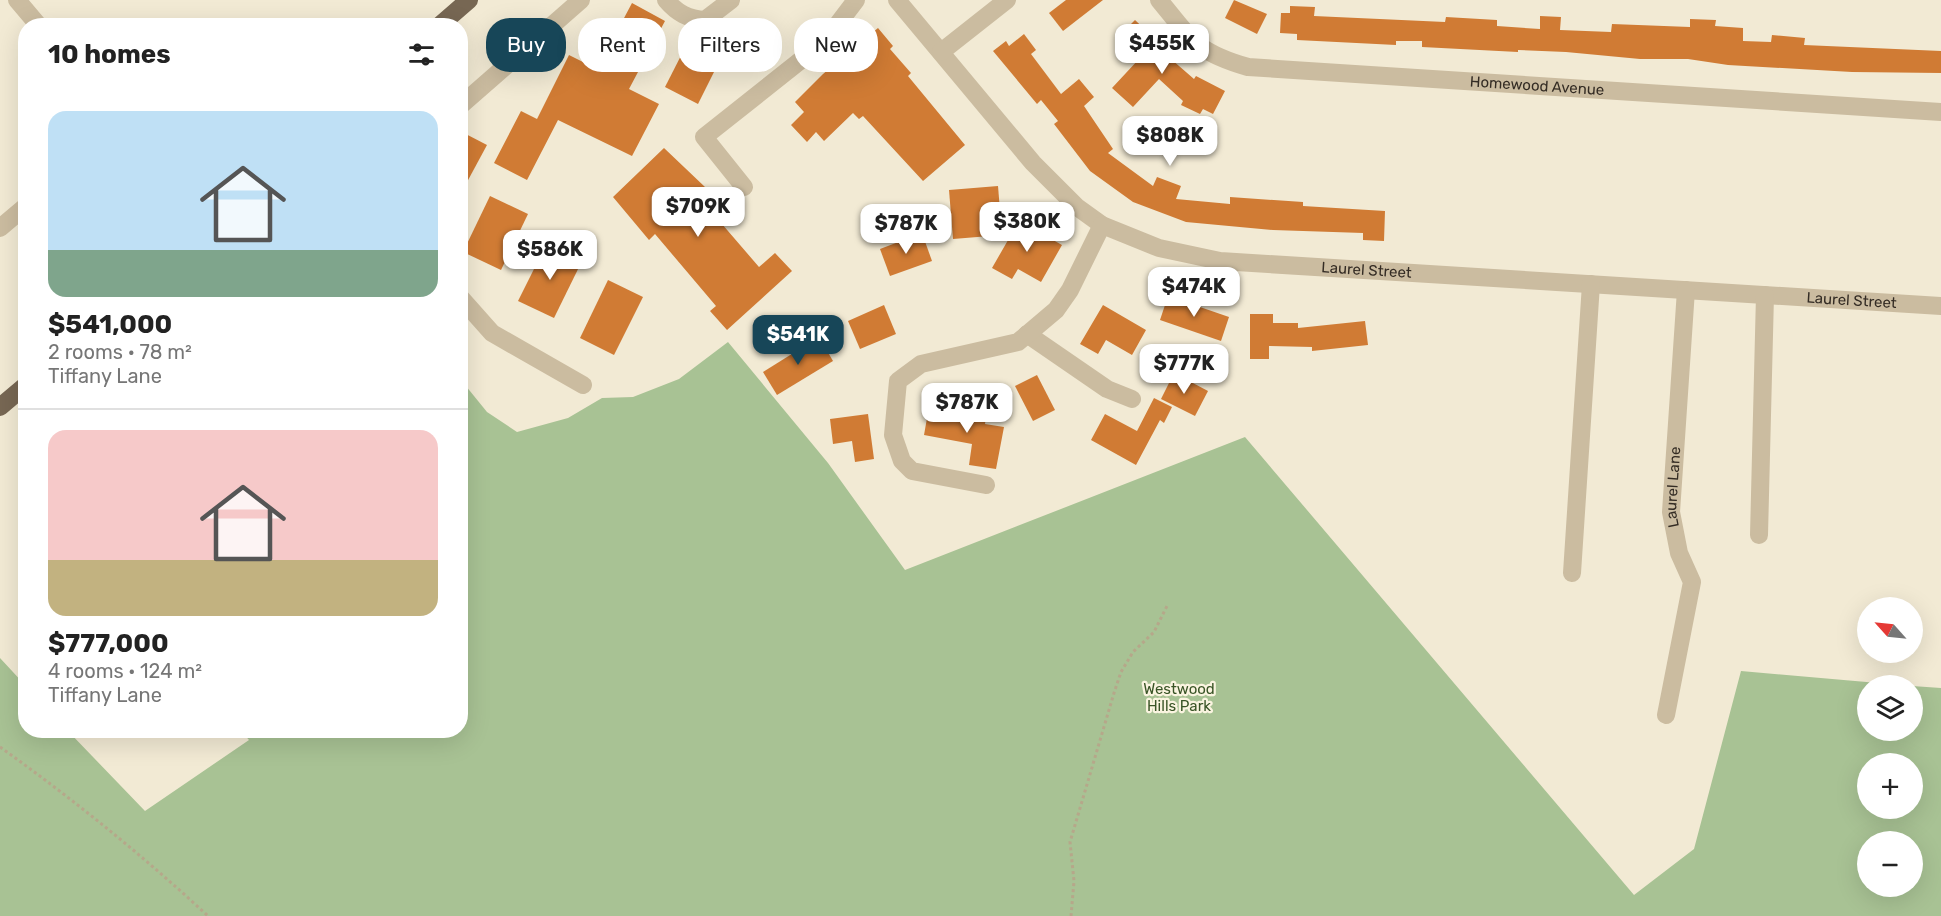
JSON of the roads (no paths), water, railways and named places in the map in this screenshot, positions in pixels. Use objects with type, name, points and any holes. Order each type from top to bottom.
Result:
[{"type":"main road","points":[[449,18],[469,0]]},
{"type":"main road","points":[[0,407],[18,391]]},
{"type":"street","points":[[17,0],[32,18]]},
{"type":"street","points":[[468,99],[581,0]]},
{"type":"street","points":[[666,0],[681,15],[693,20],[705,20],[718,13],[731,0]]},
{"type":"street","points":[[744,187],[704,137],[825,41],[856,0]]},
{"type":"street","name":"Laurel Street","points":[[897,0],[1033,163],[1077,207],[1102,225],[1159,248],[1220,261],[1941,306]]},
{"type":"street","points":[[941,52],[1007,0]]},
{"type":"street","name":"Homewood Avenue","points":[[1159,0],[1197,47],[1222,60],[1248,67],[1941,112]]},
{"type":"street","points":[[0,228],[18,213]]},
{"type":"street","points":[[986,485],[912,471],[902,461],[893,435],[898,381],[921,364],[1018,342],[1056,310],[1070,290],[1102,225]]},
{"type":"street","points":[[1572,573],[1592,284]]},
{"type":"street","name":"Laurel Lane","points":[[1666,715],[1692,582],[1679,553],[1671,512],[1686,290]]},
{"type":"street","points":[[1759,535],[1766,295]]},
{"type":"street","points":[[468,306],[492,333],[583,385]]},
{"type":"street","points":[[1028,334],[1107,389],[1132,399]]},
{"type":"park label","name":"Westwood Hills Park","points":[[1179,698]]}]
